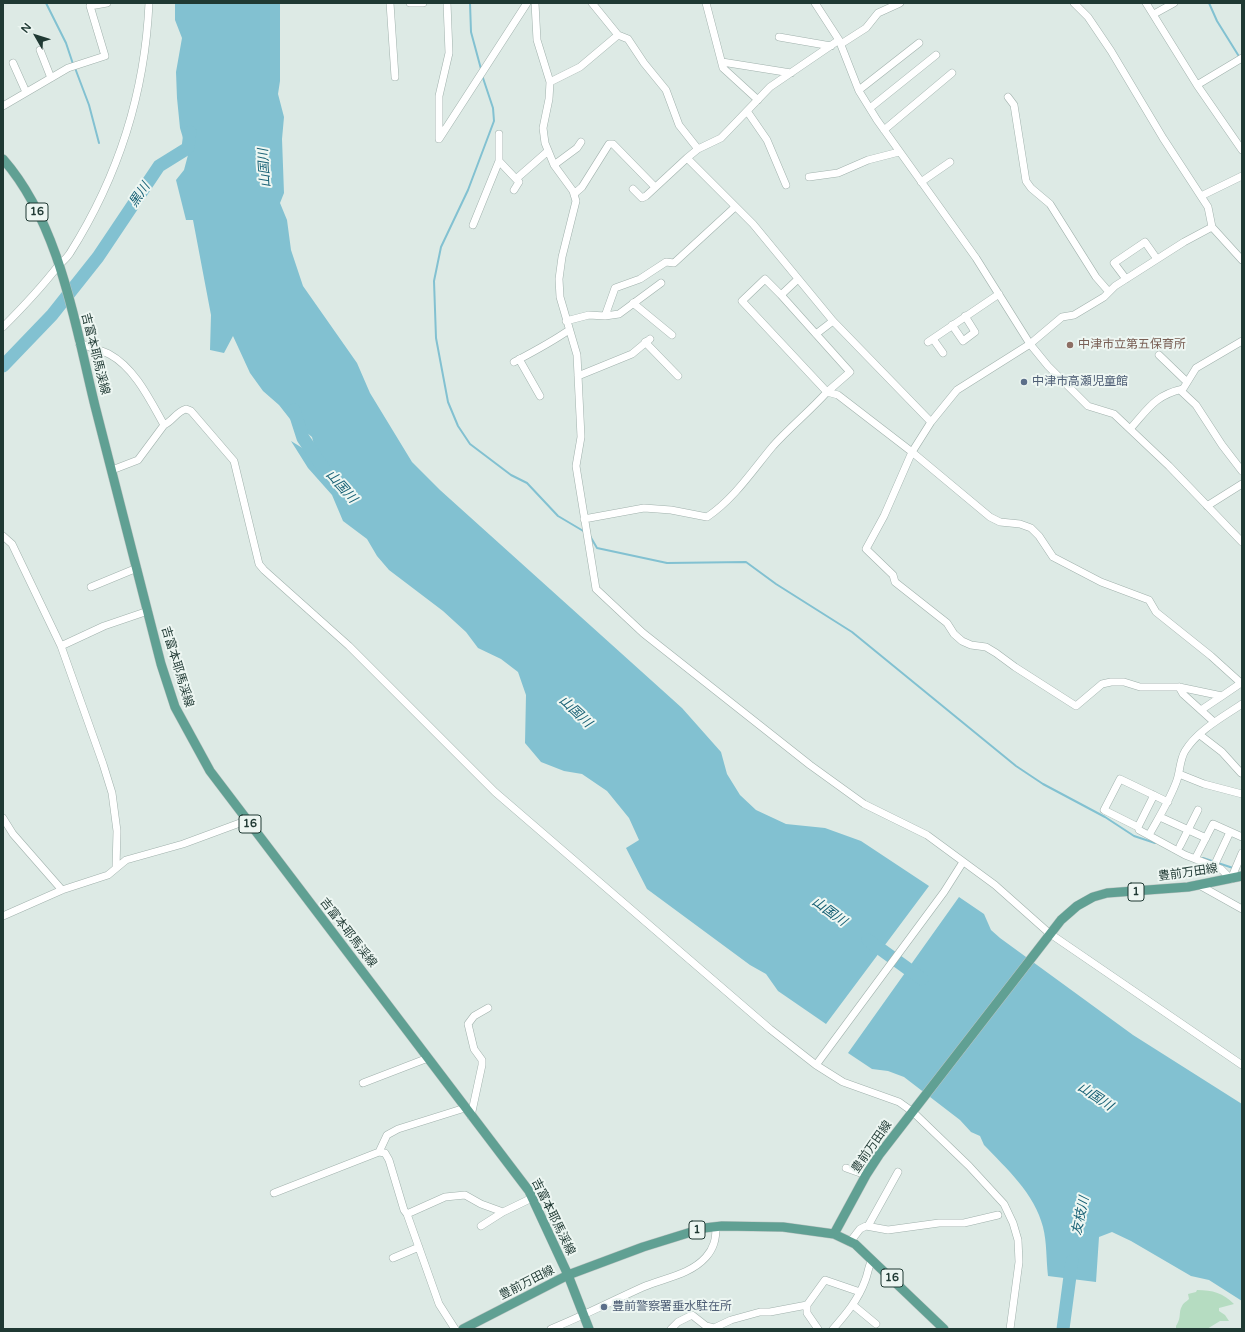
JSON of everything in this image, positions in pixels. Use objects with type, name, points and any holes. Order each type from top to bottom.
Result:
[{"type":"main road","name":"吉富本耶馬渓線","points":[[3,159],[14,171],[30,197],[60,269],[165,677],[180,718],[210,771],[471,1116],[524,1183],[568,1275],[589,1329]]},
{"type":"main road","name":"豊前万田線","points":[[463,1329],[568,1275],[643,1247],[704,1228],[716,1226],[783,1227],[834,1234],[866,1175],[914,1109],[1047,936],[1077,906],[1093,897],[1107,893],[1199,885],[1242,876]]},
{"type":"main road","name":"16","points":[[834,1234],[850,1242],[872,1260],[944,1329]]},
{"type":"street","points":[[3,106],[68,68],[105,56],[90,6],[106,3]]},
{"type":"street","points":[[3,327],[60,269],[91,217],[124,144],[144,64],[149,3]]},
{"type":"street","points":[[390,3],[395,77]]},
{"type":"street","points":[[410,3],[423,3]]},
{"type":"street","points":[[447,3],[449,53],[439,96],[439,139],[527,3]]},
{"type":"street","points":[[535,3],[537,40],[550,82],[549,99],[544,128],[545,143],[554,165],[574,194],[576,201],[562,257],[559,279],[560,297],[577,354],[581,436],[576,466],[596,589],[610,604],[643,633],[816,769],[864,804],[927,835],[995,885],[1047,936],[1242,1065]]},
{"type":"street","points":[[592,3],[618,36],[628,39],[666,90],[679,125],[698,149]]},
{"type":"street","points":[[706,3],[723,68],[758,100]]},
{"type":"street","points":[[815,3],[840,42],[859,90],[870,108],[899,152],[976,258],[1030,344],[1048,366],[1088,406],[1114,414],[1242,542]]},
{"type":"street","points":[[633,189],[642,198],[698,149],[721,138],[770,87],[831,46],[866,28],[878,13],[900,3]]},
{"type":"street","points":[[1074,3],[1088,17],[1111,51],[1163,138],[1208,207],[1212,228],[1242,260]]},
{"type":"street","points":[[1146,3],[1197,85],[1242,150]]},
{"type":"street","points":[[1154,14],[1174,3]]},
{"type":"street","points":[[550,82],[580,66],[618,36]]},
{"type":"street","points":[[779,37],[831,46]]},
{"type":"street","points":[[859,90],[919,43]]},
{"type":"street","points":[[40,50],[52,78]]},
{"type":"street","points":[[870,108],[936,55]]},
{"type":"street","points":[[1197,85],[1242,58]]},
{"type":"street","points":[[722,62],[791,73]]},
{"type":"street","points":[[13,63],[26,92]]},
{"type":"street","points":[[884,130],[952,73]]},
{"type":"street","points":[[1008,97],[1014,105],[1026,182],[1050,204],[1096,277],[1109,292]]},
{"type":"street","points":[[747,112],[767,140],[786,185]]},
{"type":"street","points":[[473,225],[499,161],[499,134]]},
{"type":"street","points":[[554,165],[577,148],[581,142]]},
{"type":"street","points":[[574,194],[582,187],[608,144],[613,144],[655,187]]},
{"type":"street","points":[[516,179],[548,151]]},
{"type":"street","points":[[809,177],[838,173],[868,160],[899,152]]},
{"type":"street","points":[[687,158],[753,224],[833,321],[931,422]]},
{"type":"street","points":[[499,161],[519,182],[514,190]]},
{"type":"street","points":[[921,182],[950,162]]},
{"type":"street","points":[[1201,196],[1242,176]]},
{"type":"street","points":[[606,316],[615,288],[640,279],[666,262],[674,263],[735,207]]},
{"type":"street","points":[[1212,228],[1184,242],[1156,259],[1126,279],[1104,297],[1074,315],[1062,317],[1030,344],[957,390],[931,422],[912,452],[884,516],[866,549],[893,575],[895,582],[947,623],[954,634],[962,641],[971,645],[986,647],[996,652],[1015,667],[1076,706],[1102,684],[1111,682],[1124,682],[1140,687],[1179,687],[1222,696]]},
{"type":"street","points":[[1126,279],[1114,262],[1145,242],[1156,259]]},
{"type":"street","points":[[584,519],[644,508],[671,510],[707,517],[718,510],[774,446],[827,392],[850,372],[765,279],[742,301],[827,392],[838,395],[912,452],[990,518],[1000,522],[1020,524],[1031,528],[1039,536],[1054,557],[1101,582],[1149,600],[1156,612],[1211,656],[1241,683],[1201,710]]},
{"type":"street","points":[[781,295],[798,279]]},
{"type":"street","points":[[566,321],[589,315],[606,316],[619,314],[661,283]]},
{"type":"street","points":[[942,353],[930,340],[999,294]]},
{"type":"street","points":[[633,303],[672,334]]},
{"type":"street","points":[[952,325],[963,341],[975,332],[965,316]]},
{"type":"street","points":[[816,334],[833,321]]},
{"type":"street","points":[[540,396],[516,361],[550,343],[570,330]]},
{"type":"street","points":[[578,376],[632,354],[647,341],[678,376]]},
{"type":"street","points":[[1130,429],[1158,398],[1167,393],[1183,389],[1196,368],[1242,341]]},
{"type":"street","points":[[79,343],[109,354],[124,364],[148,398],[164,425]]},
{"type":"street","points":[[1159,356],[1187,382]]},
{"type":"street","points":[[1180,390],[1196,405],[1222,445],[1242,471]]},
{"type":"street","points":[[112,470],[138,460],[164,425],[170,423],[178,411],[186,409],[191,411],[234,461],[259,564],[264,570],[349,646],[495,792],[770,1029],[816,1065],[843,1082],[899,1102],[914,1109],[1004,1204],[1013,1223],[1018,1240],[1019,1262],[1010,1329]]},
{"type":"street","points":[[1207,506],[1242,484]]},
{"type":"street","points":[[3,536],[12,544],[61,646],[90,725],[112,793],[117,831],[116,868]]},
{"type":"street","points":[[91,587],[137,568]]},
{"type":"street","points":[[61,646],[104,626],[148,611]]},
{"type":"street","points":[[1179,687],[1214,722]]},
{"type":"street","points":[[1149,835],[1168,802],[1179,774],[1184,752],[1214,722],[1242,704]]},
{"type":"street","points":[[1200,735],[1222,752],[1241,773]]},
{"type":"street","points":[[1179,774],[1204,784],[1242,794]]},
{"type":"street","points":[[1168,802],[1120,779],[1104,810],[1195,859],[1221,869],[1231,879],[1242,853]]},
{"type":"street","points":[[1138,827],[1154,795]]},
{"type":"street","points":[[1180,846],[1198,810]]},
{"type":"street","points":[[1160,817],[1206,838]]},
{"type":"street","points":[[3,818],[13,834],[62,890]]},
{"type":"street","points":[[3,916],[62,890],[108,875],[126,860],[184,844],[248,820]]},
{"type":"street","points":[[1195,859],[1213,824],[1242,838]]},
{"type":"street","points":[[1214,866],[1230,832]]},
{"type":"street","points":[[816,1065],[822,1059],[944,892],[963,862]]},
{"type":"street","points":[[1199,885],[1242,909]]},
{"type":"street","points":[[471,1116],[482,1060],[474,1049],[468,1024],[474,1016],[488,1008]]},
{"type":"street","points":[[362,1083],[428,1058]]},
{"type":"street","points":[[379,1152],[387,1135],[398,1129],[465,1108]]},
{"type":"street","points":[[274,1193],[379,1152],[385,1153],[389,1160],[404,1210],[407,1214],[439,1304],[456,1329]]},
{"type":"street","points":[[846,1168],[866,1175]]},
{"type":"street","points":[[868,1226],[898,1172]]},
{"type":"street","points":[[407,1214],[445,1198],[465,1196],[503,1212]]},
{"type":"street","points":[[481,1226],[503,1212],[532,1198]]},
{"type":"street","points":[[850,1242],[860,1229],[868,1226],[888,1230],[939,1223],[964,1223],[998,1215]]},
{"type":"street","points":[[551,1329],[584,1316],[645,1286],[696,1266],[712,1249],[716,1240],[716,1226]]},
{"type":"street","points":[[393,1258],[419,1247]]},
{"type":"street","points":[[833,1329],[853,1305],[860,1292],[872,1260]]},
{"type":"street","points":[[818,1329],[807,1313],[807,1305],[825,1280],[860,1292]]},
{"type":"street","points":[[671,1329],[678,1322],[692,1315],[706,1326],[714,1328],[731,1320],[760,1312],[770,1312],[807,1305]]},
{"type":"street","points":[[853,1305],[876,1324]]},
{"type":"green space","points":[[1197,1290],[1217,1293],[1226,1297],[1234,1304],[1219,1308],[1219,1311],[1225,1315],[1229,1321],[1220,1321],[1207,1329],[1176,1329],[1181,1308],[1189,1299],[1188,1294],[1196,1292]]},
{"type":"water","points":[[175,3],[280,3],[280,81],[278,94],[284,117],[282,139],[284,193],[280,203],[287,220],[291,250],[303,286],[357,363],[370,393],[412,462],[440,490],[682,708],[721,752],[727,774],[740,795],[756,810],[786,824],[825,828],[861,841],[929,886],[826,1024],[778,991],[766,974],[750,965],[647,889],[626,848],[639,840],[629,818],[607,791],[582,774],[564,771],[541,762],[525,743],[526,695],[518,672],[501,659],[478,648],[466,632],[443,611],[389,570],[377,556],[367,539],[343,521],[332,495],[308,468],[291,441],[317,457],[312,437],[290,419],[279,405],[263,391],[250,373],[233,336],[224,353],[210,350],[211,315],[193,220],[186,220],[176,180],[184,170],[188,155],[180,128],[177,98],[176,72],[182,38],[175,20]]},
{"type":"water","points":[[959,897],[984,914],[991,930],[1000,938],[1133,1035],[1242,1104],[1242,1301],[1209,1280],[1191,1276],[1131,1241],[1112,1232],[1099,1237],[1096,1282],[1048,1276],[1043,1227],[1034,1204],[1019,1182],[984,1145],[980,1136],[971,1132],[960,1120],[904,1077],[888,1071],[872,1069],[848,1053]]},
{"type":"waterway","points":[[46,3],[66,43],[73,64]]},
{"type":"waterway","points":[[470,3],[471,32],[481,69]]},
{"type":"waterway","points":[[1209,3],[1217,21],[1240,58]]},
{"type":"waterway","points":[[75,68],[89,105],[99,143]]},
{"type":"waterway","points":[[482,75],[493,108],[494,121],[468,190],[441,247],[434,281],[436,338],[448,402],[458,426],[470,444],[511,475],[527,483],[558,516],[585,532]]},
{"type":"waterway","name":"黒川","points":[[3,366],[52,315],[98,257],[159,166],[188,148],[190,132]]},
{"type":"waterway","name":"山国川","points":[[294,410],[303,438],[324,469]]},
{"type":"waterway","points":[[590,536],[597,548],[667,563],[746,562],[776,584],[852,632],[1016,766],[1043,784],[1105,817],[1134,836],[1155,843]]},
{"type":"waterway","points":[[1203,858],[1233,868]]},
{"type":"waterway","name":"山国川","points":[[868,940],[922,979]]},
{"type":"waterway","name":"友枝川","points":[[1063,1329],[1072,1261]]},
{"type":"place","name":"中津市立第五保育所","points":[[1070,345]]},
{"type":"place","name":"中津市高瀬児童館","points":[[1024,382]]},
{"type":"place","name":"豊前警察署垂水駐在所","points":[[604,1307]]}]
